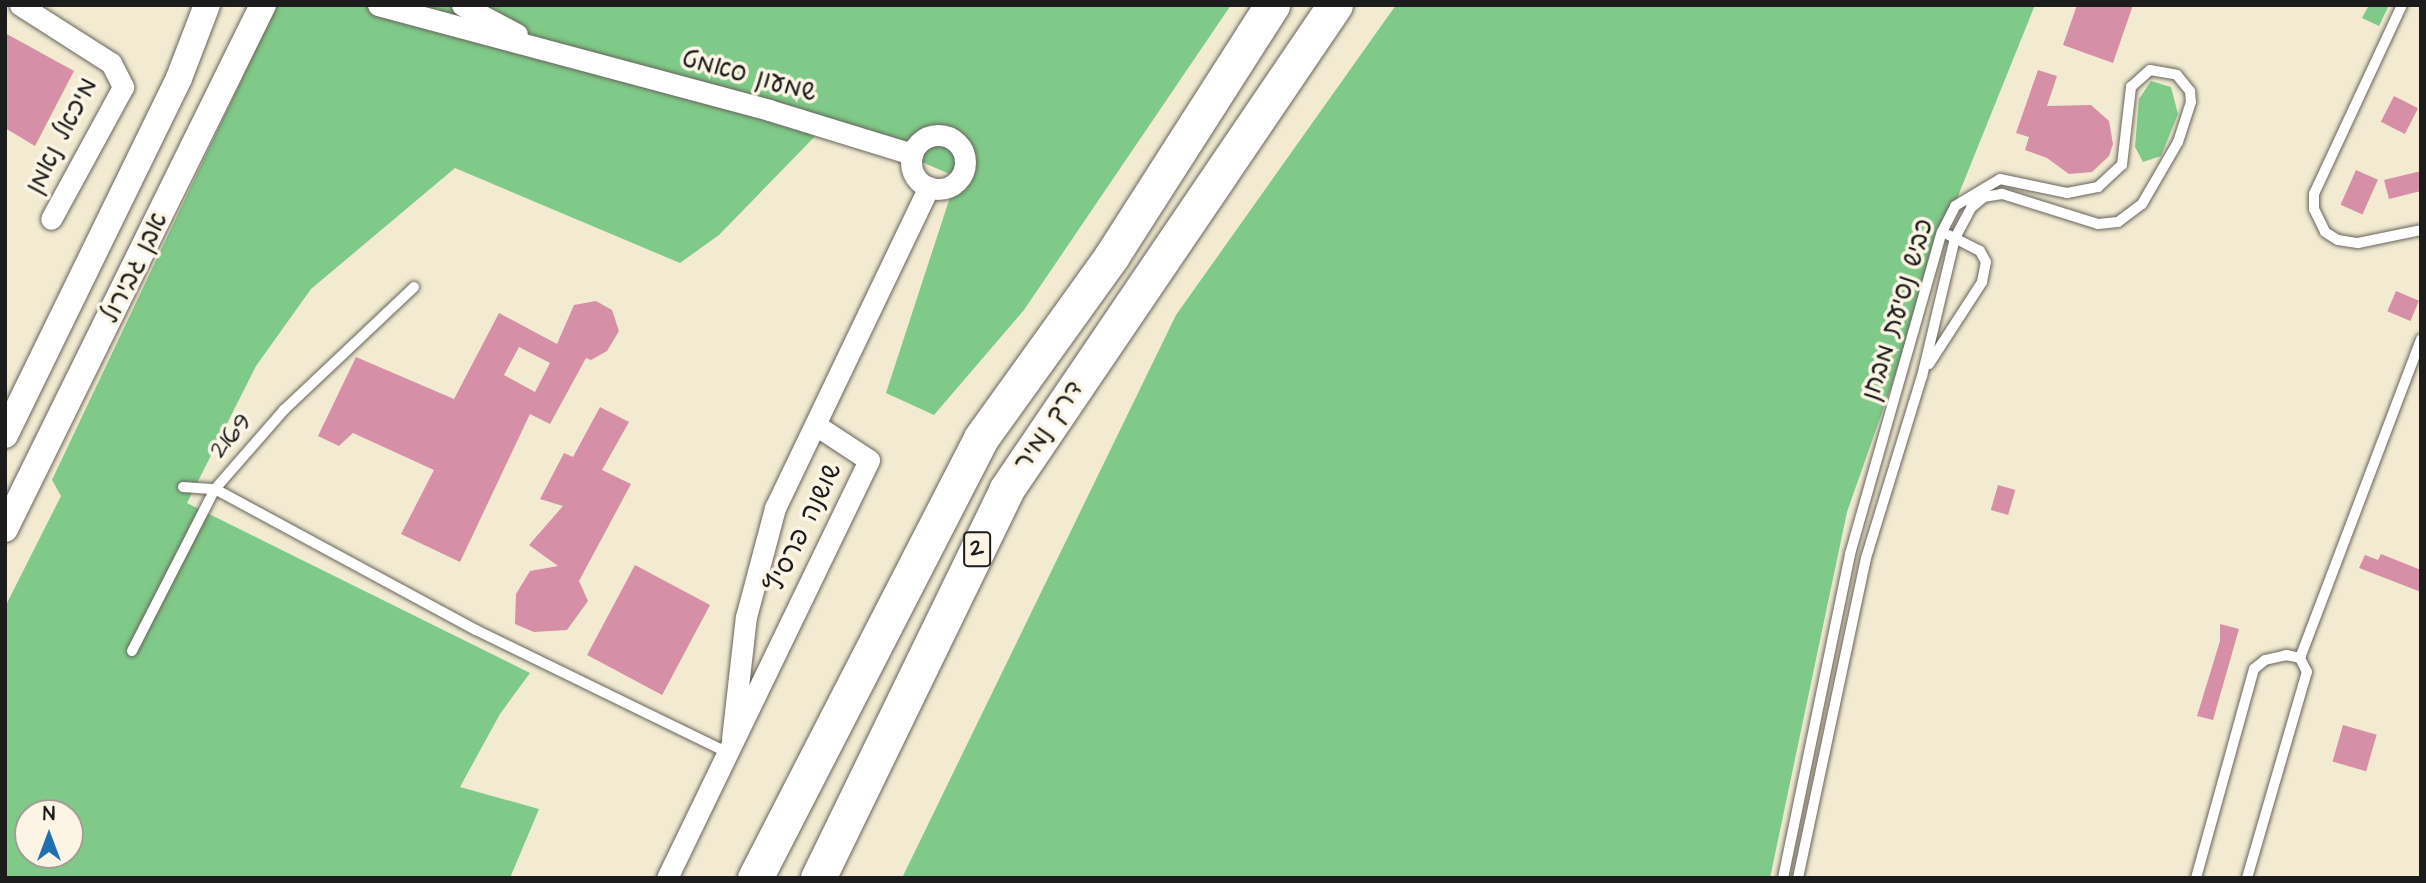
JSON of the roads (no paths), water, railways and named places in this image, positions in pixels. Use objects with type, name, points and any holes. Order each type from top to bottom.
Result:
[{"type":"highway","name":"דרך נמיר","points":[[755,878],[981,439],[1111,257],[1272,5]]},
{"type":"highway","name":"דרך נמיר","points":[[818,878],[1006,490],[1335,5]]},
{"type":"street","name":"מיכאל נאמן","points":[[20,5],[111,62],[123,87],[51,219]]},
{"type":"street","name":"אבן גבירול","points":[[5,435],[179,78],[207,5]]},
{"type":"street","name":"אבן גבירול","points":[[5,528],[262,5]]},
{"type":"street","name":"שמעון סאמט","points":[[379,5],[912,154]]},
{"type":"street","name":"שמעון סאמט","points":[[462,5],[570,57]]},
{"type":"street","points":[[939,135],[962,148],[965,165],[957,181],[941,188],[929,187],[913,171],[912,154],[922,140],[939,135]]},
{"type":"street","name":"שושנה פרסיץ","points":[[667,878],[869,460],[817,426],[929,187]]},
{"type":"street","points":[[729,746],[746,618],[775,508],[817,426]]},
{"type":"lane","points":[[2402,5],[2314,194],[2314,209],[2325,232],[2338,240],[2358,243],[2421,230]]},
{"type":"lane","name":"כביש נסיעת מבחן","points":[[1783,878],[1850,554],[1942,232],[1955,206],[2000,179],[2067,193],[2098,187],[2122,165],[2127,100],[2137,79],[2150,70],[2165,71],[2184,81],[2190,91],[2190,110],[2166,169],[2142,204],[2118,222],[2098,224],[2002,194],[1984,197],[1971,208],[1955,238],[1922,376],[1866,558],[1798,878]]},
{"type":"lane","points":[[1922,376],[1982,282],[1986,262],[1980,251],[1942,232]]},
{"type":"lane","name":"2169","points":[[132,651],[215,489],[284,410],[414,287]]},
{"type":"lane","points":[[2300,659],[2421,339]]},
{"type":"lane","points":[[183,486],[215,489],[475,629],[729,746]]},
{"type":"lane","points":[[2196,878],[2254,669],[2265,660],[2286,655],[2300,659],[2307,672],[2247,878]]}]
